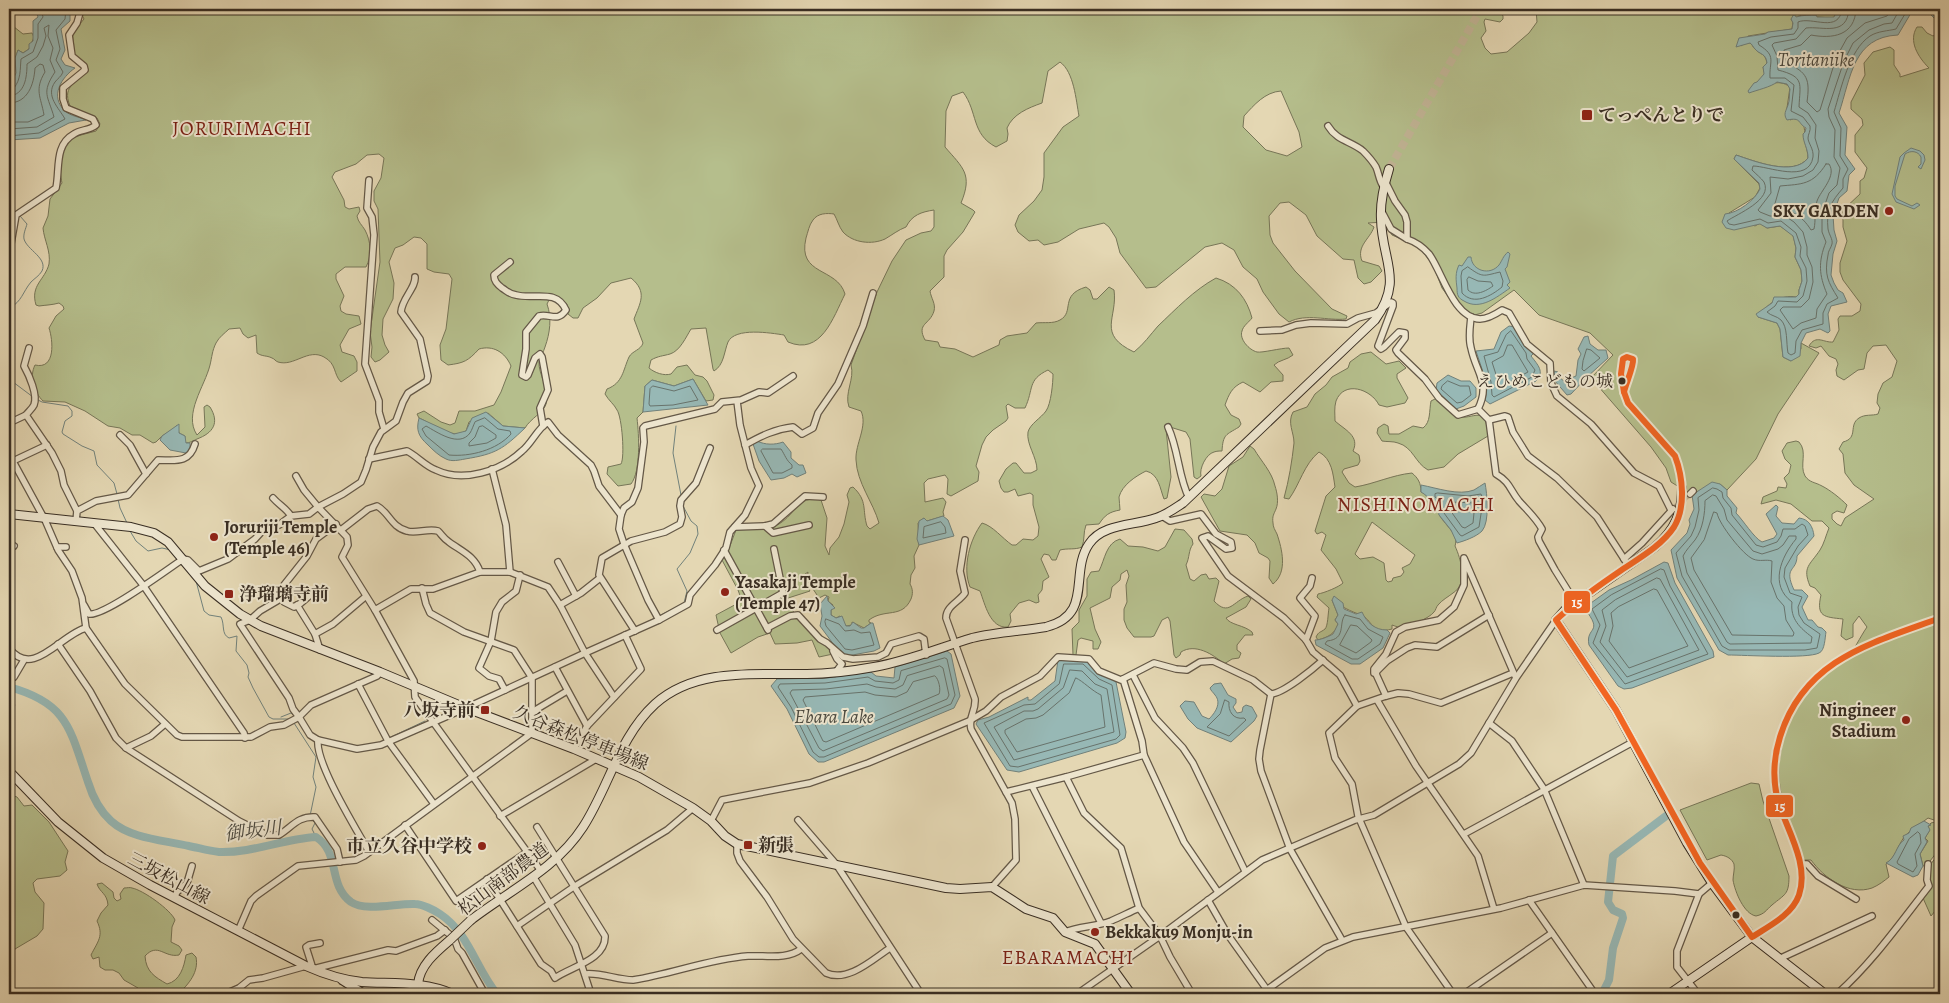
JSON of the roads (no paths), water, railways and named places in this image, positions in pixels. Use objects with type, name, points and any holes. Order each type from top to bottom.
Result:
[{"type":"street","points":[[9,256],[17,214],[56,188],[58,162],[64,143],[73,134],[94,128],[96,125],[92,119],[66,108],[63,99],[63,88],[85,70],[84,66],[72,56],[69,35],[77,23],[81,9]]},
{"type":"street","points":[[1328,126],[1338,138],[1362,150],[1376,168],[1380,182],[1384,183],[1405,215],[1407,238]]},
{"type":"street","points":[[1383,308],[1391,285],[1389,263],[1381,223],[1384,183],[1389,169]]},
{"type":"street","points":[[369,180],[366,208],[372,217],[374,235],[365,364],[379,401],[379,412],[384,428]]},
{"type":"street","points":[[1381,210],[1390,229],[1418,243],[1428,254],[1454,299],[1471,317],[1485,318],[1502,310],[1509,313],[1527,344],[1550,363],[1551,383],[1556,396],[1591,424],[1634,473],[1659,486],[1672,509],[1626,562]]},
{"type":"street","points":[[510,262],[494,275],[494,280],[507,293],[554,297],[566,310],[561,316],[539,316],[526,332],[526,349],[522,375],[526,377],[528,375],[535,358],[540,354],[548,390],[540,408],[543,426]]},
{"type":"street","points":[[47,445],[10,458],[44,519],[57,547],[72,571],[84,606],[89,614],[95,615],[117,604],[183,560],[188,560],[199,571],[214,566],[228,559],[255,539],[265,528],[279,525],[291,516],[304,516],[361,482],[370,459],[372,447],[384,428],[398,418],[402,402],[408,393],[428,379],[420,339],[401,312],[407,295],[416,282],[416,277]]},
{"type":"street","points":[[746,445],[765,434],[787,428],[793,427],[802,434],[813,428],[818,413],[838,384],[863,326],[873,293]]},
{"type":"street","points":[[1260,332],[1282,330],[1296,325],[1347,324],[1376,312],[1391,302],[1393,303],[1377,343],[1379,347],[1384,348],[1399,332],[1405,333],[1405,338],[1396,350],[1426,379],[1435,394],[1458,415],[1478,409],[1484,392],[1480,374],[1471,350],[1469,332],[1471,317]]},
{"type":"street","name":"松山南部農道","points":[[418,984],[422,970],[432,957],[471,920],[541,871],[556,858],[583,826],[629,735],[655,704],[665,696],[690,684],[728,675],[835,673],[890,664],[926,655],[989,634],[1046,628],[1060,622],[1070,614],[1077,600],[1082,559],[1093,539],[1109,529],[1162,516],[1189,498],[1365,330],[1383,308]]},
{"type":"street","points":[[9,423],[26,415],[34,406],[29,377],[24,366],[29,348]]},
{"type":"street","points":[[659,620],[648,600],[619,529],[624,508],[632,502],[638,488],[644,442],[643,428],[715,409],[722,402],[737,401],[759,392],[771,392],[793,376]]},
{"type":"street","points":[[282,598],[260,611],[250,620],[240,624],[289,698],[293,709],[310,735],[318,740],[357,749],[388,742],[659,620],[688,604],[690,595],[715,565],[724,550],[730,532],[746,515],[759,489],[750,468],[740,425],[737,401]]},
{"type":"street","points":[[1478,409],[1489,420],[1496,474],[1508,481],[1517,498],[1542,528],[1538,537],[1539,540],[1575,602]]},
{"type":"street","points":[[26,415],[47,445],[61,471],[64,485],[77,511],[76,521]]},
{"type":"street","points":[[1489,420],[1508,417],[1513,432],[1528,456],[1557,478],[1597,517],[1626,562]]},
{"type":"street","points":[[370,459],[407,451],[429,467],[448,474],[469,475],[492,469],[523,451],[548,422],[558,435],[591,465],[600,486],[621,515]]},
{"type":"street","points":[[1168,427],[1175,442],[1183,482],[1189,498]]},
{"type":"street","points":[[120,435],[130,445],[146,474]]},
{"type":"street","points":[[77,511],[96,501],[128,495],[158,460],[186,458],[192,453],[195,444]]},
{"type":"street","points":[[635,631],[600,578],[602,558],[624,544],[665,532],[680,524],[682,498],[696,483],[710,448]]},
{"type":"street","points":[[492,469],[506,526],[510,572]]},
{"type":"street","points":[[296,476],[304,490],[318,507],[347,537],[348,545],[342,557],[365,597],[375,610],[414,681],[415,698],[541,871]]},
{"type":"street","points":[[1077,994],[1160,936],[1245,871],[1274,854],[1360,819],[1374,816],[1428,781],[1454,768],[1471,753],[1514,676],[1556,620],[1575,602],[1626,562],[1655,547],[1673,528],[1679,516],[1682,488]]},
{"type":"street","points":[[735,527],[765,526],[778,521],[805,496],[823,497]]},
{"type":"street","points":[[273,498],[291,516]]},
{"type":"street","points":[[341,530],[368,509],[377,506],[392,522],[405,530],[438,530],[447,541],[476,562],[480,572]]},
{"type":"street","points":[[1162,516],[1170,521],[1198,513],[1204,516],[1216,534],[1233,545],[1232,548],[1226,548],[1208,536],[1202,538],[1217,558],[1225,573],[1284,618],[1306,640],[1313,652],[1340,675],[1356,706]]},
{"type":"street","name":"久谷森松停車場線","points":[[9,514],[131,527],[154,533],[168,542],[205,586],[250,620],[269,630],[574,749],[639,777],[693,808],[710,820],[725,836],[736,844],[946,888],[992,887]]},
{"type":"street","points":[[94,523],[143,585],[244,733],[245,738]]},
{"type":"street","points":[[314,592],[297,606],[289,605],[282,598],[280,590],[306,556],[316,539],[336,524]]},
{"type":"street","points":[[765,526],[773,533],[809,525]]},
{"type":"street","points":[[965,540],[960,571],[965,593],[946,613],[955,645],[975,699],[975,705],[969,721],[971,729],[998,781],[1006,792],[1013,810],[1017,855],[1014,864],[1002,874],[992,887],[1026,909],[1053,918],[1065,932],[1095,944],[1131,994]]},
{"type":"street","points":[[57,547],[66,547]]},
{"type":"street","points":[[717,630],[783,593],[774,549]]},
{"type":"street","points":[[724,550],[767,629],[790,616],[798,615],[820,639],[839,655],[848,659],[878,657],[886,653],[891,644],[919,636],[924,640],[926,655]]},
{"type":"street","points":[[1386,696],[1374,669],[1386,654],[1396,632],[1405,627],[1439,620],[1454,607],[1464,585],[1464,558],[1514,676]]},
{"type":"street","points":[[558,562],[576,596]]},
{"type":"street","points":[[375,610],[410,589],[433,589],[480,572],[510,572],[520,575],[548,587],[614,697]]},
{"type":"street","points":[[505,690],[499,679],[489,676],[479,668],[492,641],[496,612],[502,602],[516,591],[520,575]]},
{"type":"street","points":[[560,605],[600,578]]},
{"type":"street","points":[[1306,640],[1315,616],[1303,604],[1300,598],[1310,586],[1312,578]]},
{"type":"street","points":[[238,932],[251,901],[298,866],[356,860],[532,733],[532,678],[514,650],[464,632],[430,613],[422,588]]},
{"type":"street","points":[[315,634],[333,624],[365,597]]},
{"type":"street","points":[[84,606],[86,628],[125,684],[177,735],[185,738],[251,737],[270,727],[284,725],[299,717],[311,705],[378,676],[380,672]]},
{"type":"street","points":[[297,606],[315,634],[320,650]]},
{"type":"street","points":[[1376,673],[1387,661],[1407,648],[1415,645],[1437,647],[1489,615]]},
{"type":"street","points":[[1556,620],[1597,679],[1687,843],[1712,884],[1750,935],[1825,994]]},
{"type":"street","points":[[9,648],[16,656],[24,660],[38,658],[75,633],[86,628]]},
{"type":"street","points":[[574,749],[587,726],[641,669],[625,635]]},
{"type":"street","points":[[58,644],[90,691],[116,738],[126,748],[226,814],[267,835],[279,835],[290,825],[304,818],[315,817],[337,849],[340,856],[339,862]]},
{"type":"street","points":[[831,647],[842,664],[835,673]]},
{"type":"street","points":[[710,820],[722,800],[816,782],[868,763],[969,721],[986,711],[1000,698],[1040,676],[1058,657],[1089,659],[1101,672],[1119,679],[1134,675],[1146,666],[1154,663],[1162,664],[1168,668],[1187,670],[1200,662],[1213,661],[1253,680],[1271,694]]},
{"type":"street","points":[[14,677],[24,660]]},
{"type":"street","points":[[1271,694],[1276,693],[1323,660]]},
{"type":"street","points":[[555,667],[587,726]]},
{"type":"street","points":[[1134,675],[1155,718],[1183,748],[1193,763],[1245,871]]},
{"type":"street","points":[[1453,994],[1406,927],[1360,819],[1352,784],[1335,758],[1329,736],[1331,730],[1356,706],[1386,696],[1398,693],[1409,694],[1441,703],[1514,676]]},
{"type":"street","points":[[1123,679],[1142,741],[1144,755],[1184,842],[1218,892]]},
{"type":"street","points":[[358,684],[388,742],[434,804]]},
{"type":"street","points":[[532,712],[567,691]]},
{"type":"street","points":[[1271,694],[1259,764],[1290,849],[1342,940]]},
{"type":"street","points":[[1378,700],[1416,766],[1464,834],[1481,863],[1494,909]]},
{"type":"street","points":[[1488,723],[1512,741],[1544,789],[1584,885]]},
{"type":"street","points":[[126,748],[151,736],[165,724]]},
{"type":"street","points":[[318,740],[319,754],[326,773],[369,852]]},
{"type":"street","points":[[1464,834],[1633,742]]},
{"type":"street","points":[[1006,792],[1144,755]]},
{"type":"street","points":[[500,816],[596,759]]},
{"type":"street","name":"三坂松山線","points":[[9,771],[58,822],[85,844],[122,870],[238,932],[310,968],[338,977],[363,982],[418,984],[453,994]]},
{"type":"street","points":[[1066,777],[1084,813],[1121,848],[1140,908],[1160,936],[1192,994]]},
{"type":"street","points":[[1032,786],[1100,924]]},
{"type":"street","points":[[517,926],[575,886],[667,830],[693,808]]},
{"type":"street","points":[[798,820],[836,864],[921,994]]},
{"type":"street","points":[[406,825],[456,901],[527,852]]},
{"type":"street","points":[[487,879],[541,964],[551,971],[555,978],[565,971],[577,968],[600,951],[605,939],[575,886],[537,827]]},
{"type":"street","points":[[736,844],[740,861],[767,897],[788,932],[801,949],[826,973],[838,976],[850,973],[890,948]]},
{"type":"street","points":[[1800,864],[1807,864],[1818,876],[1856,899]]},
{"type":"street","points":[[1837,994],[1849,984],[1929,886],[1927,880],[1928,864]]},
{"type":"street","points":[[174,898],[177,892],[187,884],[192,866]]},
{"type":"street","points":[[533,876],[570,936],[583,964],[591,994]]},
{"type":"street","points":[[1698,994],[1677,967],[1676,951],[1698,894],[1712,884]]},
{"type":"street","points":[[1261,994],[1268,992],[1325,948],[1342,940],[1494,909],[1584,885],[1698,894]]},
{"type":"street","points":[[1208,900],[1228,935],[1268,992]]},
{"type":"street","points":[[1529,900],[1595,994]]},
{"type":"street","points":[[1065,932],[1076,927],[1086,928],[1110,921],[1140,908]]},
{"type":"street","points":[[1781,958],[1872,916]]},
{"type":"street","points":[[432,920],[454,938],[458,949],[485,994]]},
{"type":"street","points":[[225,994],[239,988],[249,980],[388,950],[396,950],[438,936],[445,930]]},
{"type":"street","points":[[1464,994],[1552,933]]},
{"type":"street","points":[[1669,994],[1724,956],[1750,935]]},
{"type":"street","points":[[310,968],[306,947],[320,943]]},
{"type":"street","points":[[585,974],[591,973],[618,980],[633,980],[740,957],[780,956],[801,949]]},
{"type":"street","name":"三坂松山線","points":[[338,977],[362,993]]},
{"type":"street","points":[[362,993],[360,987],[363,982]]},
{"type":"water","points":[[35,9],[70,9],[70,21],[61,29],[65,50],[61,59],[65,65],[75,68],[66,76],[59,87],[58,99],[60,105],[67,113],[86,120],[69,123],[40,138],[9,140],[9,87],[16,73],[15,58],[18,50],[23,53],[29,49],[29,44],[33,41],[33,21],[38,17]]},
{"type":"water","name":"Toritaniike","points":[[1838,9],[1921,9],[1911,13],[1898,35],[1883,37],[1871,43],[1856,61],[1851,73],[1839,113],[1847,127],[1845,155],[1855,169],[1849,175],[1847,191],[1839,198],[1833,215],[1837,241],[1833,254],[1831,275],[1838,290],[1843,293],[1847,302],[1831,306],[1828,314],[1830,331],[1828,333],[1820,329],[1806,333],[1801,343],[1800,356],[1791,361],[1783,357],[1780,329],[1777,323],[1758,317],[1756,314],[1772,303],[1774,297],[1796,297],[1799,294],[1802,281],[1801,270],[1795,257],[1796,248],[1793,236],[1780,226],[1767,228],[1760,224],[1734,230],[1726,228],[1722,222],[1725,214],[1746,205],[1760,189],[1759,183],[1734,159],[1736,155],[1774,166],[1784,167],[1802,164],[1808,158],[1803,134],[1806,128],[1797,120],[1787,120],[1785,116],[1789,103],[1790,89],[1787,84],[1777,82],[1749,93],[1748,91],[1754,83],[1764,74],[1763,67],[1767,63],[1764,56],[1750,43],[1736,47],[1739,38],[1792,29],[1793,23],[1791,19],[1794,14],[1796,17],[1816,15],[1817,17],[1834,17]]},
{"type":"water","points":[[1921,9],[1939,9],[1939,15],[1935,19],[1928,12]]},
{"type":"water","points":[[1911,148],[1920,151],[1924,155],[1925,160],[1921,169],[1918,167],[1921,164],[1921,157],[1918,153],[1905,154],[1895,186],[1895,196],[1897,199],[1912,206],[1917,203],[1920,205],[1914,209],[1896,202],[1892,194],[1900,157]]},
{"type":"water","points":[[1508,252],[1510,254],[1505,269],[1510,282],[1507,285],[1510,288],[1494,299],[1482,304],[1470,304],[1459,297],[1456,276],[1459,265],[1462,266],[1468,257],[1471,257],[1472,262],[1478,269],[1491,270],[1499,265]]},
{"type":"water","points":[[1509,326],[1515,327],[1534,353],[1531,356],[1540,368],[1540,375],[1536,381],[1490,404],[1485,400],[1487,384],[1476,351],[1494,349],[1501,332]]},
{"type":"water","points":[[1588,336],[1590,344],[1598,350],[1606,350],[1608,358],[1571,394],[1567,395],[1554,380],[1554,371],[1558,372],[1560,378],[1564,381],[1576,376],[1578,360],[1581,354],[1578,349],[1584,337]]},
{"type":"water","points":[[1448,375],[1461,381],[1470,381],[1476,388],[1476,397],[1464,406],[1456,409],[1436,390],[1437,383]]},
{"type":"water","points":[[693,379],[708,405],[643,412],[645,386],[652,380],[674,386]]},
{"type":"water","points":[[486,412],[503,426],[525,428],[505,446],[492,453],[456,460],[443,458],[420,436],[419,418],[454,434],[466,431],[472,418]]},
{"type":"water","points":[[179,424],[179,433],[185,436],[186,443],[190,443],[190,451],[186,453],[170,450],[160,440],[162,436]]},
{"type":"water","points":[[757,441],[770,444],[783,442],[791,452],[791,458],[799,465],[803,465],[806,473],[797,477],[792,474],[784,478],[771,480],[759,461],[753,444]]},
{"type":"water","points":[[1712,482],[1720,484],[1727,490],[1727,496],[1737,508],[1736,513],[1762,542],[1774,538],[1777,534],[1766,514],[1776,505],[1778,507],[1776,516],[1782,523],[1794,524],[1799,518],[1810,524],[1814,536],[1797,556],[1790,577],[1794,590],[1802,590],[1808,596],[1802,607],[1808,620],[1812,620],[1826,632],[1824,647],[1821,652],[1802,656],[1728,655],[1719,650],[1677,578],[1671,550],[1687,533],[1690,524],[1689,520],[1694,509],[1692,495]]},
{"type":"water","points":[[1485,483],[1487,507],[1485,527],[1477,535],[1457,543],[1451,530],[1439,515],[1437,505],[1421,492],[1421,485],[1448,491],[1468,492]]},
{"type":"water","points":[[943,516],[948,520],[954,536],[919,545],[917,539],[919,521],[924,518],[927,521]]},
{"type":"water","points":[[1664,562],[1668,563],[1675,583],[1713,651],[1714,657],[1632,688],[1624,689],[1618,686],[1589,645],[1589,635],[1594,626],[1584,608],[1609,590]]},
{"type":"water","points":[[827,596],[828,601],[835,608],[831,610],[831,615],[836,618],[842,616],[846,626],[850,626],[853,622],[864,628],[873,623],[880,648],[874,651],[847,656],[837,649],[820,626],[822,616],[820,604]]},
{"type":"water","points":[[1334,596],[1343,603],[1344,609],[1356,614],[1362,612],[1372,625],[1379,629],[1387,630],[1390,633],[1383,648],[1360,664],[1351,664],[1316,645],[1315,640],[1333,634],[1338,624],[1335,620],[1338,615],[1332,600]]},
{"type":"water","name":"Ebara Lake","points":[[947,651],[951,654],[960,696],[954,708],[824,762],[818,762],[809,754],[787,709],[771,686],[777,679],[825,678],[871,672],[876,676],[894,678],[895,667]]},
{"type":"water","points":[[1062,658],[1084,659],[1116,682],[1126,732],[1125,738],[1117,743],[1019,772],[1007,770],[976,724],[978,720],[989,717],[1028,697],[1028,700],[1031,700],[1055,681],[1058,660]]},
{"type":"water","points":[[1221,683],[1228,695],[1236,699],[1233,707],[1237,713],[1242,712],[1243,707],[1246,705],[1252,707],[1257,716],[1231,742],[1197,728],[1188,719],[1180,706],[1185,701],[1194,702],[1202,716],[1209,719],[1218,705],[1217,698],[1210,688],[1214,684]]},
{"type":"water","points":[[1924,821],[1931,825],[1928,826],[1930,830],[1925,838],[1927,842],[1920,854],[1923,866],[1918,875],[1913,877],[1886,863],[1892,858],[1904,840],[1903,836],[1909,833],[1911,828]]},
{"type":"waterway","points":[[9,205],[15,212]]},
{"type":"waterway","points":[[9,309],[14,306],[31,282],[41,273],[43,266],[40,258],[24,239],[27,224],[20,216]]},
{"type":"waterway","points":[[9,337],[13,353],[13,382],[33,397]]},
{"type":"waterway","points":[[36,399],[42,402],[68,406],[72,411],[72,416],[65,421],[63,434],[94,451],[97,465],[114,483],[117,494]]},
{"type":"waterway","points":[[676,426],[673,453],[681,495]]},
{"type":"waterway","points":[[118,499],[127,523]]},
{"type":"waterway","points":[[659,616],[684,603],[687,591],[677,569],[690,553],[698,534],[697,526],[691,521],[683,506]]},
{"type":"waterway","points":[[130,531],[136,541],[148,551],[162,548],[171,550]]},
{"type":"waterway","points":[[196,581],[204,611],[209,615],[221,617],[224,632],[229,638],[237,636],[236,651],[247,665],[248,677],[269,717],[273,719],[290,719]]},
{"type":"waterway","points":[[643,624],[655,618]]},
{"type":"waterway","name":"御坂川","points":[[9,687],[44,701],[64,721],[71,733],[94,797],[107,817],[119,827],[148,838],[219,852],[232,852],[316,837],[329,851],[339,886],[351,902],[357,905],[373,907],[418,904],[440,914],[458,931],[497,994]]},
{"type":"waterway","points":[[281,717],[291,713],[294,716]]},
{"type":"waterway","points":[[389,738],[425,721]]},
{"type":"waterway","points":[[294,723],[316,757],[313,777],[316,787],[310,816]]},
{"type":"waterway","points":[[1602,994],[1609,980],[1613,948],[1623,918],[1622,914],[1613,910],[1608,902],[1613,856],[1666,816]]},
{"type":"waterway","points":[[311,819],[315,823],[312,829],[316,837]]},
{"type":"tunnel","points":[[1389,169],[1481,9]]},
{"type":"tunnel","points":[[1673,509],[1690,494]]},
{"type":"place","name":"てっぺんとりで","points":[[1587,115]]},
{"type":"place","name":"SKY GARDEN","points":[[1889,211]]},
{"type":"place","name":"えひめこどもの城","points":[[1622,381]]},
{"type":"place","name":"Joruriji Temple (Temple 46)","points":[[214,537]]},
{"type":"place","name":"Yasakaji Temple (Temple 47)","points":[[725,592]]},
{"type":"place","name":"浄瑠璃寺前","points":[[229,594]]},
{"type":"place","name":"八坂寺前","points":[[485,710]]},
{"type":"place","name":"Ningineer Stadium","points":[[1906,720]]},
{"type":"place","name":"新張","points":[[748,845]]},
{"type":"place","name":"市立久谷中学校","points":[[482,846]]},
{"type":"place","name":"Bekkaku9 Monju-in","points":[[1095,932]]},
{"type":"district","name":"JORURIMACHI","points":[[242,128]]},
{"type":"district","name":"NISHINOMACHI","points":[[1416,504]]},
{"type":"district","name":"EBARAMACHI","points":[[1068,957]]}]
